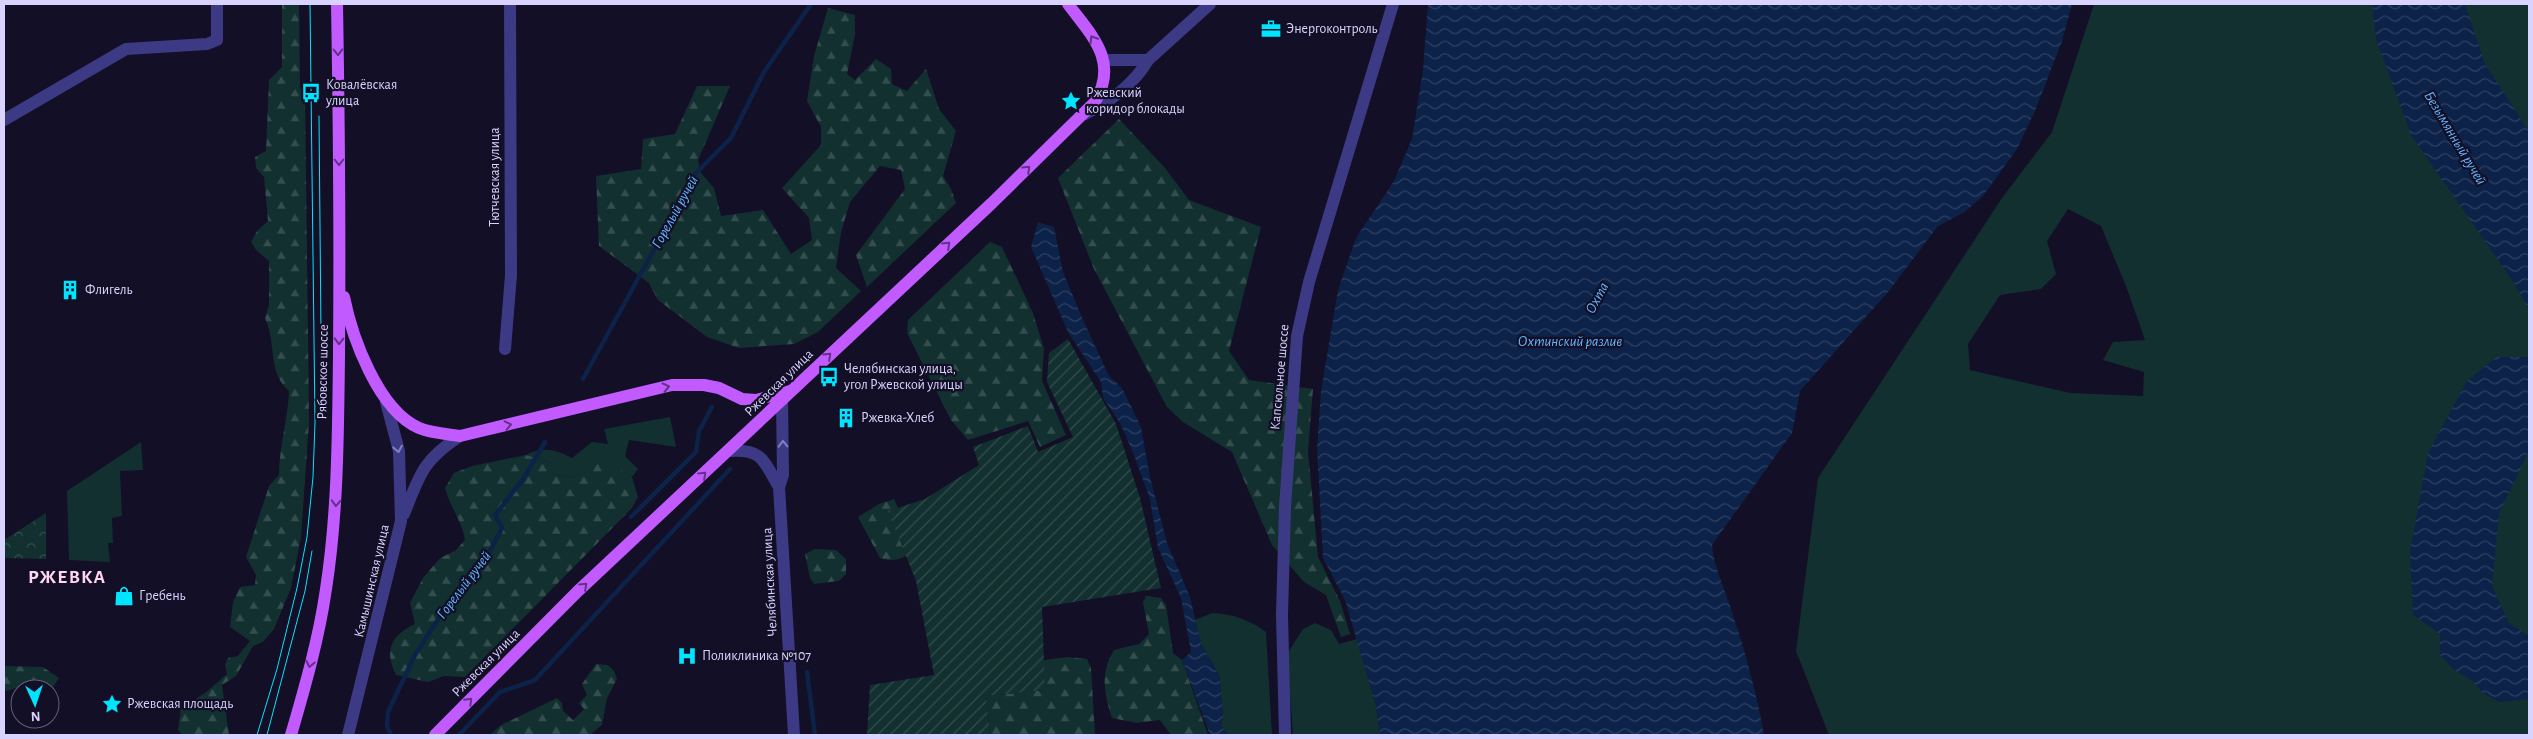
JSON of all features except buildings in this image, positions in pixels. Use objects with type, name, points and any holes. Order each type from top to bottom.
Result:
[{"type":"main road","name":"Рябовское шоссе","points":[[292,729],[308,676],[326,590],[334,528],[337,478],[340,275],[337,4]]},
{"type":"main road","points":[[1068,4],[1094,39],[1104,60],[1103,88],[1085,114]]},
{"type":"main road","name":"Ржевская улица","points":[[435,735],[577,592],[1085,114]]},
{"type":"main road","points":[[340,275],[353,329],[365,361],[386,402],[406,420],[419,428],[460,436],[672,386],[704,384],[719,388],[742,399],[756,400],[793,390]]},
{"type":"street","points":[[4,120],[126,49],[207,44],[217,40],[217,4]]},
{"type":"street","name":"Тютчевская улица","points":[[505,349],[511,275],[510,4]]},
{"type":"street","name":"Ржевская улица","points":[[1085,114],[1102,106],[1142,71],[1148,60],[1210,4]]},
{"type":"street","name":"Капсюльное шоссе","points":[[1284,735],[1282,605],[1285,508],[1297,336],[1309,282],[1393,4]]},
{"type":"street","points":[[1104,60],[1148,60]]},
{"type":"street","name":"Челябинская улица","points":[[778,487],[783,475],[782,400]]},
{"type":"street","name":"Камышинская улица","points":[[348,735],[401,521],[402,471],[399,451],[386,402]]},
{"type":"street","points":[[401,521],[420,472],[430,458],[460,436]]},
{"type":"street","name":"Челябинская улица","points":[[729,451],[743,450],[756,454],[766,461],[778,487],[794,735]]},
{"type":"green space","points":[[282,4],[299,4],[300,88],[305,92],[309,422],[301,537],[291,588],[274,629],[263,642],[253,646],[236,676],[222,685],[229,735],[182,735],[178,730],[181,708],[205,693],[227,674],[225,665],[228,658],[238,656],[250,641],[230,627],[233,602],[240,587],[255,585],[256,575],[246,557],[269,486],[279,475],[289,391],[282,383],[275,366],[269,328],[265,318],[269,305],[269,261],[256,250],[251,242],[257,231],[268,221],[264,177],[256,168],[255,157],[266,151],[269,80],[282,67]]},
{"type":"green space","points":[[2094,4],[2529,4],[2529,735],[1829,735],[1796,651],[1818,478],[2002,198],[2052,132]],"holes":[[[2068,209],[2101,226],[2126,286],[2145,340],[2113,342],[2103,360],[2144,372],[2143,396],[2070,393],[1970,370],[1968,344],[2000,295],[2041,289],[2056,274],[2047,241]]]},
{"type":"green space","points":[[828,8],[855,15],[855,35],[847,74],[855,80],[876,59],[891,69],[892,84],[907,91],[926,69],[939,109],[956,131],[943,176],[951,189],[956,203],[867,287],[856,255],[905,189],[901,170],[880,166],[850,202],[841,232],[836,268],[861,291],[818,332],[794,344],[739,348],[707,337],[658,300],[649,283],[599,246],[596,176],[641,169],[643,139],[675,134],[697,86],[730,86],[698,160],[701,173],[714,188],[721,216],[763,210],[791,254],[812,240],[809,218],[782,188],[821,145],[821,127],[807,101],[814,56]]},
{"type":"green space","points":[[1119,119],[1165,168],[1189,200],[1261,227],[1229,351],[1249,380],[1313,389],[1308,451],[1318,557],[1340,601],[1350,634],[1341,637],[1326,595],[1304,582],[1272,545],[1232,452],[1183,422],[1167,407],[1094,269],[1058,178]]},
{"type":"green space","points":[[990,242],[1002,247],[1033,313],[1044,349],[1042,381],[1066,435],[1040,447],[1028,421],[968,440],[951,420],[907,333],[908,320]]},
{"type":"green space","points":[[1068,339],[1116,424],[1140,498],[1161,588],[1042,607],[1045,690],[986,696],[990,735],[867,735],[870,685],[934,675],[916,581],[888,511],[925,499],[979,465],[973,447],[1028,426],[1038,452],[1073,437],[1047,382],[1049,353]]},
{"type":"green space","points":[[670,417],[676,447],[629,440],[625,456],[638,469],[632,477],[605,461],[571,478],[551,474],[553,463],[526,455],[532,452],[549,450],[572,458],[592,442],[608,444],[604,429]]},
{"type":"green space","points":[[141,442],[143,470],[120,471],[122,516],[112,518],[113,543],[108,543],[110,562],[69,560],[67,491]]},
{"type":"green space","points":[[526,455],[553,463],[552,474],[571,478],[605,460],[632,477],[638,497],[632,508],[465,677],[444,676],[428,682],[396,675],[390,659],[390,651],[395,639],[415,624],[410,603],[423,578],[440,558],[455,551],[465,540],[445,488],[454,473],[472,466]]},
{"type":"green space","points":[[894,499],[898,508],[889,511],[906,556],[890,560],[880,558],[858,517],[879,504]]},
{"type":"green space","points":[[46,513],[46,559],[4,558],[4,540]]},
{"type":"green space","points":[[815,549],[836,550],[846,559],[846,574],[839,581],[814,584],[810,578],[805,554]]},
{"type":"green space","points":[[1146,596],[1161,598],[1166,605],[1173,653],[1182,660],[1208,735],[1171,735],[1160,720],[1137,723],[1112,718],[1105,692],[1107,667],[1114,650],[1139,644],[1149,634],[1143,602]]},
{"type":"green space","points":[[1212,613],[1241,618],[1266,632],[1272,735],[1229,735],[1221,726],[1223,717],[1219,675],[1201,644],[1195,620]]},
{"type":"green space","points":[[1315,623],[1331,630],[1339,644],[1357,639],[1376,706],[1380,735],[1293,735],[1287,654],[1303,629]]},
{"type":"green space","points":[[1068,657],[1087,659],[1091,668],[1095,735],[990,735],[986,696],[1044,690],[1044,660]]},
{"type":"green space","points":[[596,664],[608,665],[614,671],[617,679],[607,698],[602,725],[592,733],[593,735],[490,735],[501,725],[557,698],[562,703],[563,711],[573,720],[584,709],[579,703],[587,695],[582,684]]},
{"type":"green space","points":[[4,666],[43,667],[59,678],[10,679],[10,690],[4,690]]},
{"type":"water","name":"Охтинский разлив","points":[[1428,4],[2072,4],[2062,41],[2035,111],[2017,149],[1983,196],[1965,212],[1938,226],[1889,291],[1800,391],[1792,433],[1712,545],[1718,571],[1747,660],[1764,735],[1380,735],[1376,706],[1345,600],[1323,558],[1317,448],[1321,391],[1338,290],[1356,238],[1394,181],[1412,139],[1423,70]]},
{"type":"water","name":"Безымянный ручей","points":[[2372,4],[2465,4],[2485,64],[2529,131],[2529,310],[2512,280],[2411,135],[2376,39]]},
{"type":"water","points":[[1038,222],[1054,227],[1063,272],[1083,320],[1109,376],[1122,388],[1141,427],[1150,477],[1167,543],[1190,597],[1201,644],[1219,675],[1223,717],[1221,726],[1229,735],[1210,735],[1182,660],[1191,652],[1181,598],[1158,548],[1150,499],[1120,423],[1103,398],[1101,382],[1068,332],[1031,247]]},
{"type":"water","points":[[2529,355],[2529,451],[2499,513],[2492,586],[2509,623],[2529,636],[2529,699],[2499,702],[2483,693],[2472,681],[2453,669],[2440,655],[2440,634],[2413,615],[2410,552],[2428,453],[2467,381],[2496,357],[2528,357]]},
{"type":"waterway","name":"Горелый ручей","points":[[583,379],[696,173],[731,138],[764,72],[811,4]]},
{"type":"waterway","points":[[631,517],[696,452],[699,431],[712,407]]},
{"type":"waterway","name":"Горелый ручей","points":[[391,735],[387,726],[388,712],[415,655],[450,601],[490,551],[502,528],[495,515],[524,478],[545,442]]},
{"type":"waterway","points":[[459,735],[500,692],[535,680],[730,469]]},
{"type":"waterway","points":[[807,672],[815,735]]},
{"type":"tram line","points":[[257,735],[277,669],[297,588],[307,537],[313,477],[315,423],[310,4]]},
{"type":"tram line","points":[[319,116],[321,334]]},
{"type":"tram line","points":[[267,735],[305,591],[312,551]]},
{"type":"place","name":"Энергоконтроль","points":[[1271,29]]},
{"type":"place","name":"Ковалёвская улица","points":[[311,93]]},
{"type":"place","name":"Ржевский коридор блокады","points":[[1071,101]]},
{"type":"place","name":"Флигель","points":[[70,290]]},
{"type":"place","name":"Челябинская улица, угол Ржевской улицы","points":[[829,377]]},
{"type":"place","name":"Ржевка-Хлеб","points":[[846,418]]},
{"type":"place","name":"Гребень","points":[[124,596]]},
{"type":"place","name":"Поликлиника №107","points":[[687,656]]},
{"type":"place","name":"Ржевская площадь","points":[[112,704]]},
{"type":"district","name":"РЖЕВКА","points":[[67,577]]},
{"type":"water label","name":"Охта","points":[[1597,298]]}]
